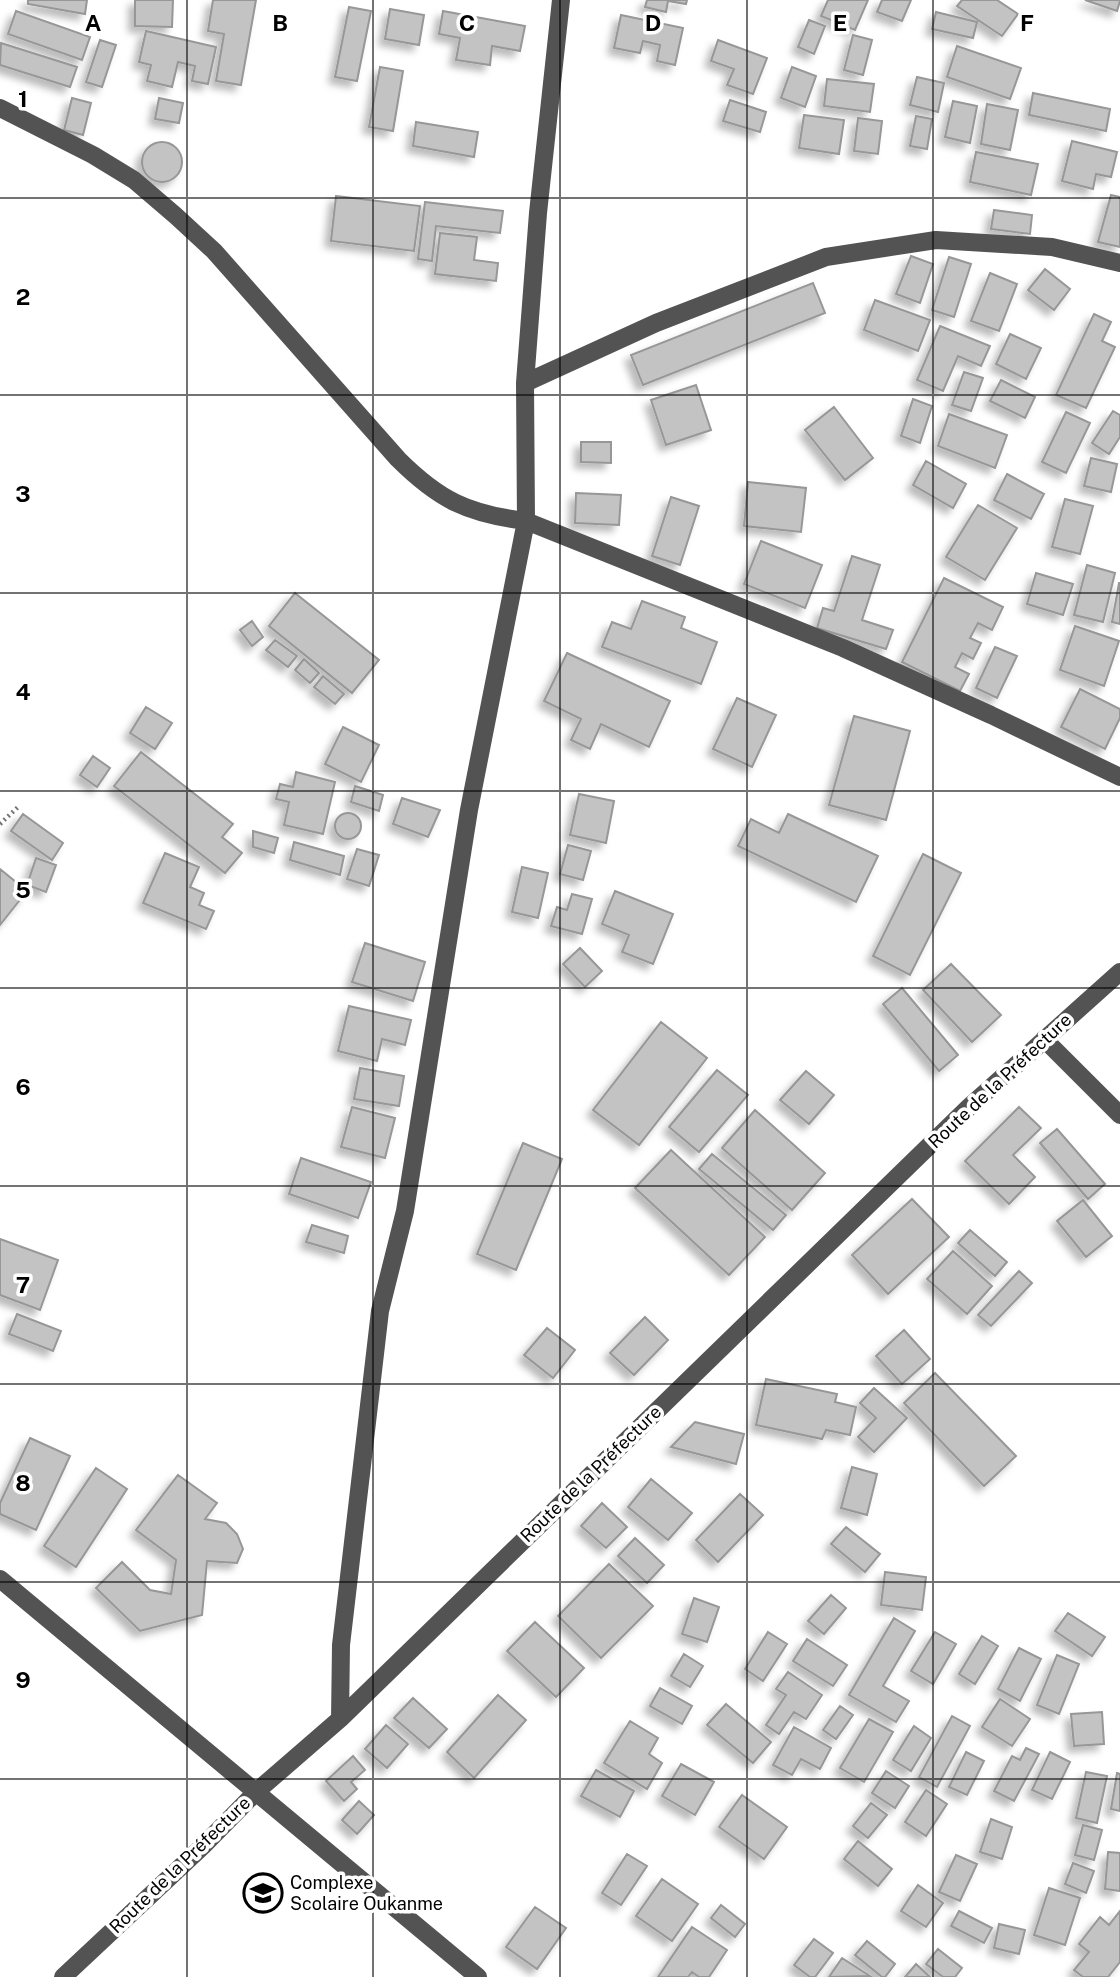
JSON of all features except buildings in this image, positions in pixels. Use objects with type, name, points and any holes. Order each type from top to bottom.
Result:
[{"type":"street","points":[[340,1719],[341,1645],[380,1311],[405,1211],[469,810],[526,521],[525,383],[538,213],[561,0]]},
{"type":"street","points":[[0,108],[93,155],[134,180],[176,216],[214,251],[423,485],[455,504],[498,517],[526,521],[843,648],[991,715],[1120,778]]},
{"type":"street","points":[[525,383],[656,323],[826,257],[936,240],[1052,247],[1120,263]]},
{"type":"street","name":"Route de la Préfecture","points":[[63,1977],[203,1846],[257,1791],[340,1719],[968,1108],[1120,972]]},
{"type":"street","points":[[1044,1039],[1120,1115]]},
{"type":"street","points":[[0,1579],[478,1977]]},
{"type":"path","points":[[0,824],[18,807]]},
{"type":"place","name":"Complexe Scolaire Oukanme","points":[[263,1893]]}]
